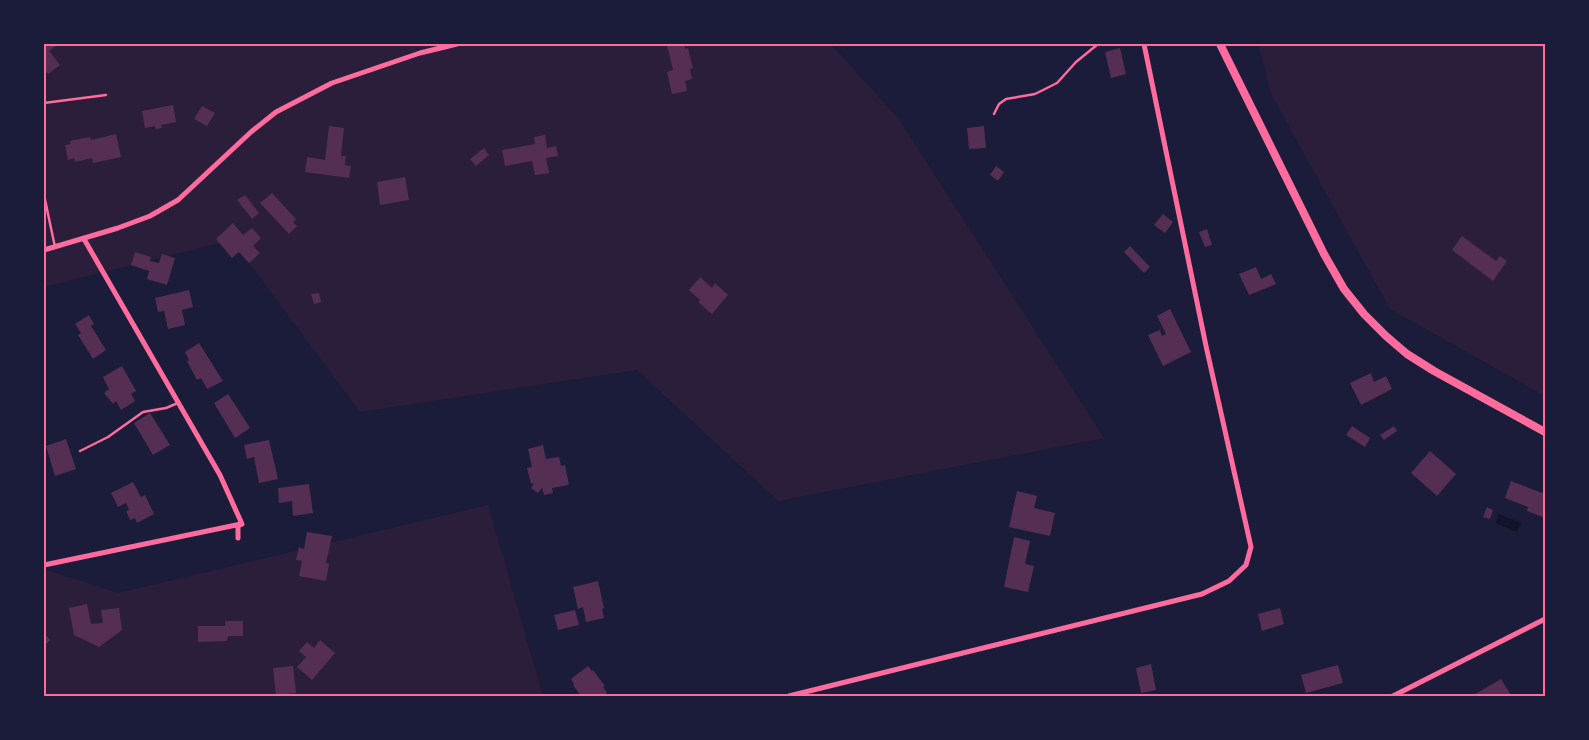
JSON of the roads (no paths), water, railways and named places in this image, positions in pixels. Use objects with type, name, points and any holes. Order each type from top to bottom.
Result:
[{"type":"main road","points":[[1220,44],[1324,254],[1344,288],[1364,314],[1407,354],[1434,371],[1545,432]]},
{"type":"street","points":[[44,250],[150,216],[178,200],[251,132],[276,112],[332,82],[457,44]]},
{"type":"street","points":[[789,696],[1202,594],[1228,580],[1246,565],[1251,547],[1204,337],[1144,44]]},
{"type":"street","points":[[84,238],[220,475],[242,524]]},
{"type":"street","points":[[238,538],[238,526],[242,524]]},
{"type":"street","points":[[44,565],[242,524]]},
{"type":"street","points":[[1393,696],[1545,619]]},
{"type":"lane","points":[[994,114],[999,104],[1006,100],[1035,94],[1057,83],[1076,62],[1098,44]]},
{"type":"lane","points":[[44,103],[106,95]]},
{"type":"lane","points":[[44,195],[55,247]]},
{"type":"lane","points":[[80,451],[108,437],[143,412],[166,408],[178,403]]}]
